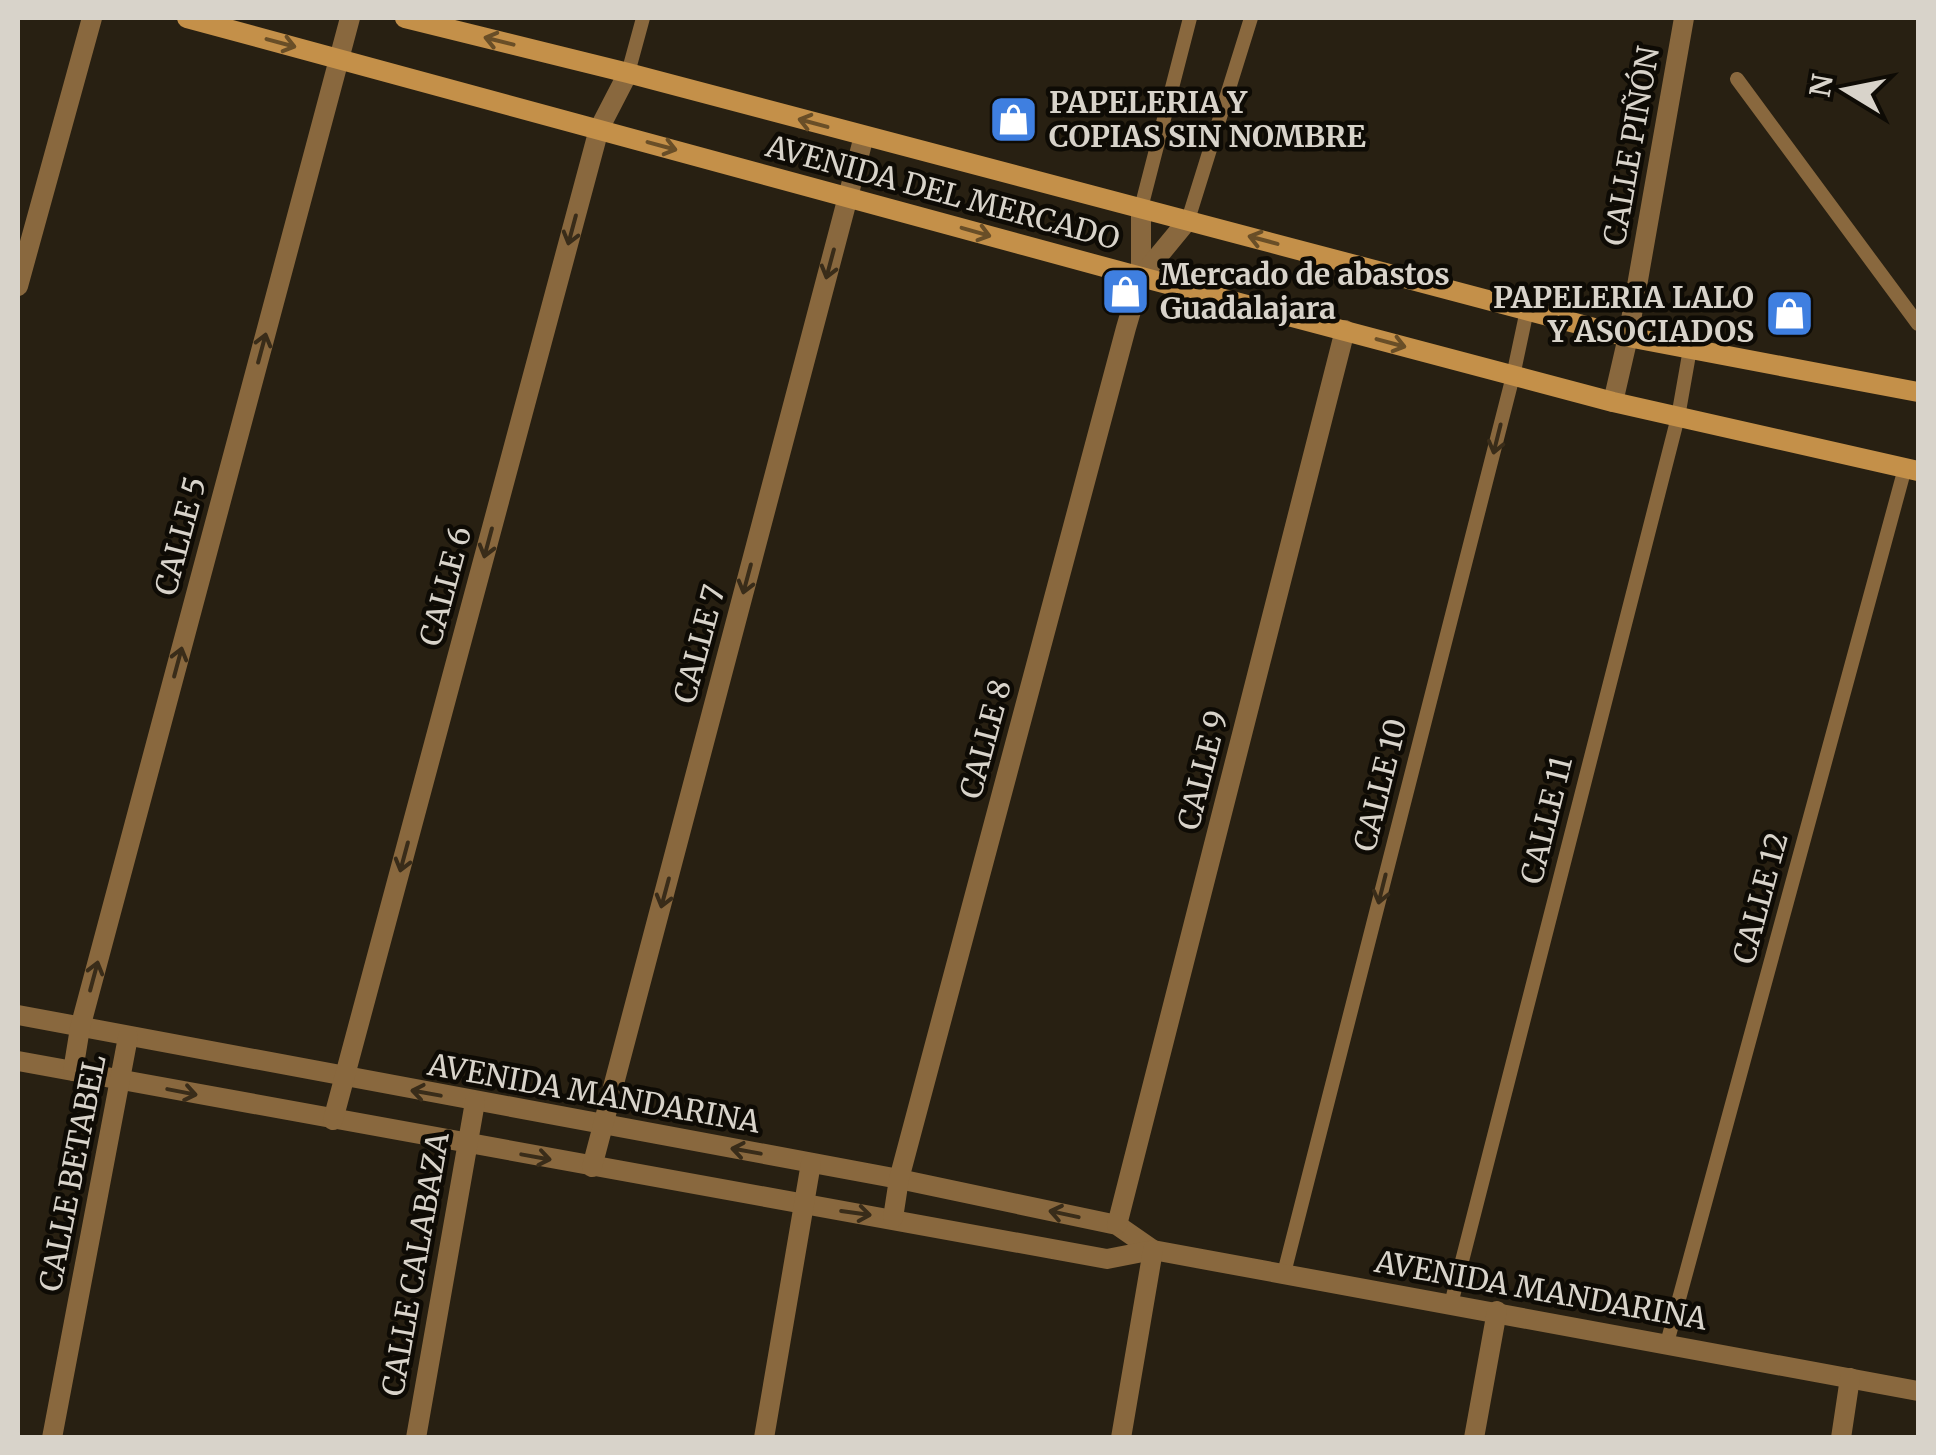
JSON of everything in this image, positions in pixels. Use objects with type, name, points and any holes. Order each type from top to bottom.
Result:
[{"type":"street","points":[[18,286],[92,18]]},
{"type":"street","name":"AVENIDA DEL MERCADO","points":[[187,18],[1513,376],[1912,469]]},
{"type":"street","name":"CALLE 5","points":[[73,1071],[80,1028],[350,18]]},
{"type":"street","name":"AVENIDA DEL MERCADO","points":[[406,18],[1628,337],[1918,392]]},
{"type":"street","name":"CALLE PIÑÓN","points":[[1613,402],[1684,18]]},
{"type":"street","name":"CALLE 6","points":[[333,1120],[599,129],[628,73]]},
{"type":"street","name":"CALLE 7","points":[[592,1166],[864,136]]},
{"type":"street","name":"CALLE 8","points":[[894,1218],[899,1179],[1141,278],[1141,208]]},
{"type":"street","name":"CALLE 8","points":[[1141,278],[1188,220]]},
{"type":"street","name":"CALLE 9","points":[[1117,1225],[1345,330]]},
{"type":"street","name":"AVENIDA MANDARINA","points":[[18,1016],[899,1179],[1117,1225],[1153,1250]]},
{"type":"street","name":"CALLE BETABEL","points":[[52,1438],[128,1037]]},
{"type":"street","name":"AVENIDA MANDARINA","points":[[18,1061],[1107,1259],[1153,1250],[1284,1272],[1918,1392]]},
{"type":"street","name":"CALLE CALABAZA","points":[[416,1438],[475,1102]]},
{"type":"street","points":[[764,1438],[810,1162]]},
{"type":"street","points":[[1120,1438],[1153,1250]]},
{"type":"street","points":[[1474,1438],[1496,1311]]},
{"type":"street","points":[[1841,1438],[1850,1378]]},
{"type":"lane","points":[[628,73],[642,18]]},
{"type":"lane","points":[[1141,208],[1190,18]]},
{"type":"lane","points":[[1188,220],[1251,18]]},
{"type":"lane","points":[[1736,79],[1918,324]]},
{"type":"lane","name":"CALLE 10","points":[[1284,1272],[1527,310]]},
{"type":"lane","name":"CALLE 11","points":[[1451,1304],[1678,417],[1690,350]]},
{"type":"lane","name":"CALLE 12","points":[[1667,1343],[1912,469]]},
{"type":"place","name":"PAPELERIA Y COPIAS SIN NOMBRE","points":[[1014,119]]},
{"type":"place","name":"Mercado de abastos Guadalajara","points":[[1125,291]]},
{"type":"place","name":"PAPELERIA LALO Y ASOCIADOS","points":[[1789,314]]}]
